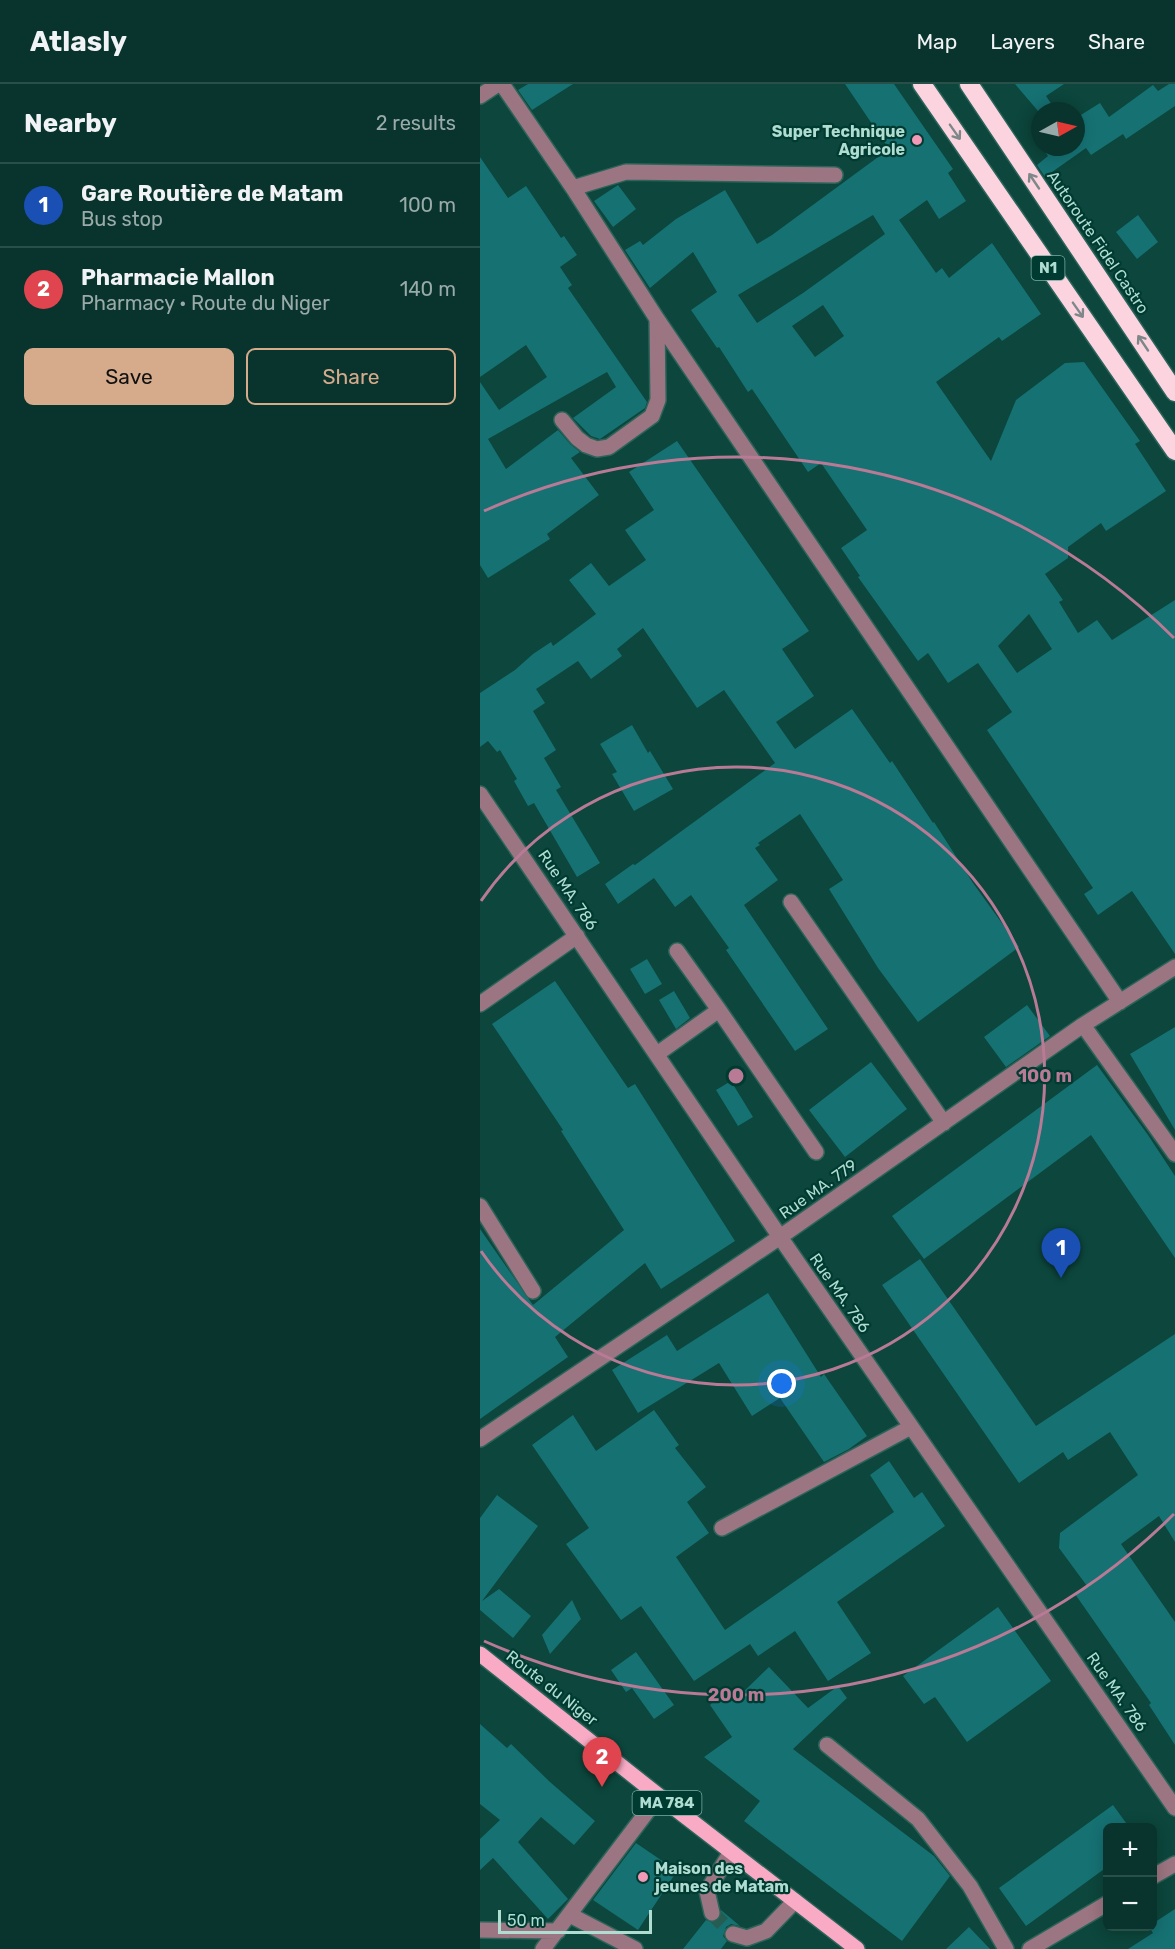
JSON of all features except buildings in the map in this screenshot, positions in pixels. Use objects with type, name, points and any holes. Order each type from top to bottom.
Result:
[{"type":"highway","name":"N1","points":[[922,84],[1175,451]]},
{"type":"highway","name":"Autoroute Fidel Castro","points":[[969,84],[1175,392]]},
{"type":"main road","name":"Route du Niger","points":[[480,1654],[730,1852],[857,1949]]},
{"type":"street","points":[[480,96],[500,84],[573,188],[657,319],[1120,1002]]},
{"type":"street","points":[[573,188],[626,172],[835,174]]},
{"type":"street","points":[[562,420],[577,438],[597,449],[609,447],[652,416],[658,400],[657,319]]},
{"type":"street","name":"Rue MA. 786","points":[[480,794],[780,1237],[1175,1808]]},
{"type":"street","points":[[791,902],[944,1124]]},
{"type":"street","points":[[480,1004],[577,936]]},
{"type":"street","points":[[677,951],[816,1152]]},
{"type":"street","name":"Rue MA. 779","points":[[480,1439],[780,1237],[1083,1025],[1175,967]]},
{"type":"street","points":[[657,1054],[719,1010]]},
{"type":"street","points":[[1083,1025],[1175,1154]]},
{"type":"street","points":[[480,1206],[533,1291]]},
{"type":"street","points":[[722,1528],[911,1427]]},
{"type":"street","points":[[827,1745],[918,1819],[970,1886],[1006,1949]]},
{"type":"street","points":[[543,1949],[659,1796]]},
{"type":"street","points":[[711,1913],[707,1891],[730,1852]]},
{"type":"street","points":[[1157,1874],[1175,1865]]},
{"type":"street","points":[[733,1934],[747,1938],[766,1931],[795,1901]]},
{"type":"street","points":[[1030,1949],[1103,1905]]},
{"type":"street","points":[[570,1915],[634,1949]]},
{"type":"street","points":[[480,1930],[558,1931]]},
{"type":"tunnel","points":[[712,1913],[733,1934]]},
{"type":"place","name":"Super Technique Agricole","points":[[917,140]]},
{"type":"place","name":"Gare Routière de Matam","points":[[1061,1278]]},
{"type":"place","name":"Pharmacie Mallon","points":[[602,1787]]},
{"type":"place","name":"Maison des jeunes de Matam","points":[[643,1877]]}]
